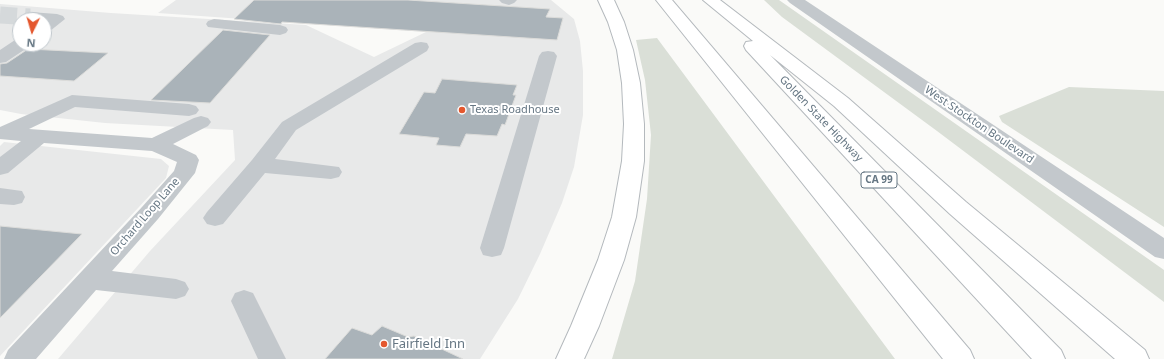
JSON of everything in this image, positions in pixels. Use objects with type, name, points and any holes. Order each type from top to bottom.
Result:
[{"type":"highway","points":[[570,359],[585,326],[611,260],[624,217],[633,161],[634,124],[631,83],[625,50],[616,22],[606,0]]},
{"type":"highway","points":[[664,0],[960,359]]},
{"type":"highway","name":"Golden State Highway","points":[[708,0],[1051,359]]},
{"type":"highway","points":[[711,0],[841,102],[958,208],[1135,359]]},
{"type":"street","name":"West Stockton Boulevard","points":[[795,0],[1164,250]]},
{"type":"street","points":[[52,19],[57,19],[52,22]]},
{"type":"street","points":[[214,24],[280,30]]},
{"type":"street","points":[[215,218],[260,165],[289,126],[422,47]]},
{"type":"street","points":[[0,58],[12,50]]},
{"type":"street","points":[[492,248],[548,56]]},
{"type":"street","points":[[3,133],[72,101],[189,110],[155,146]]},
{"type":"street","points":[[155,146],[201,122]]},
{"type":"street","name":"Orchard Loop Lane","points":[[3,133],[155,146],[178,154],[188,160],[184,173],[18,359]]},
{"type":"street","points":[[0,168],[40,136]]},
{"type":"street","points":[[260,165],[331,172]]},
{"type":"street","points":[[90,279],[176,289]]},
{"type":"street","points":[[244,301],[272,359]]},
{"type":"shaded area","points":[[176,0],[551,0],[574,19],[580,41],[583,71],[583,115],[574,167],[562,203],[540,254],[518,299],[480,359],[58,359],[150,251],[235,160],[233,130],[105,123],[21,114],[0,110],[0,4],[111,13],[306,25],[374,57],[426,32],[158,13]]},
{"type":"shaded area","points":[[764,0],[779,0],[1164,270],[1164,302],[937,131],[782,17]]},
{"type":"shaded area","points":[[657,38],[895,359],[612,359],[635,281],[647,199],[651,135],[645,80],[636,40]]},
{"type":"shaded area","points":[[1069,87],[1164,91],[1164,227],[1002,122],[999,116]]},
{"type":"shaded area","points":[[4,142],[161,159],[169,166],[166,178],[0,356],[0,146]]},
{"type":"building","points":[[254,0],[408,0],[550,9],[546,17],[563,18],[557,40],[282,22],[281,24],[234,19]]},
{"type":"building","points":[[223,30],[270,35],[210,103],[151,100]]},
{"type":"building","points":[[52,50],[108,53],[74,81],[0,76],[0,64],[7,63],[24,52],[52,52]]},
{"type":"building","name":"Texas Roadhouse","points":[[442,79],[517,85],[513,95],[516,95],[505,125],[502,124],[497,136],[466,134],[460,147],[436,145],[439,138],[399,134],[424,92],[435,93]]},
{"type":"building","points":[[0,226],[82,234],[0,318]]},
{"type":"building","name":"Fairfield Inn","points":[[382,326],[408,337],[414,336],[463,359],[325,359],[352,328],[372,335]]},
{"type":"tunnel","points":[[0,15],[12,16]]},
{"type":"place","name":"Texas Roadhouse","points":[[462,110]]},
{"type":"place","name":"Fairfield Inn","points":[[384,344]]}]
